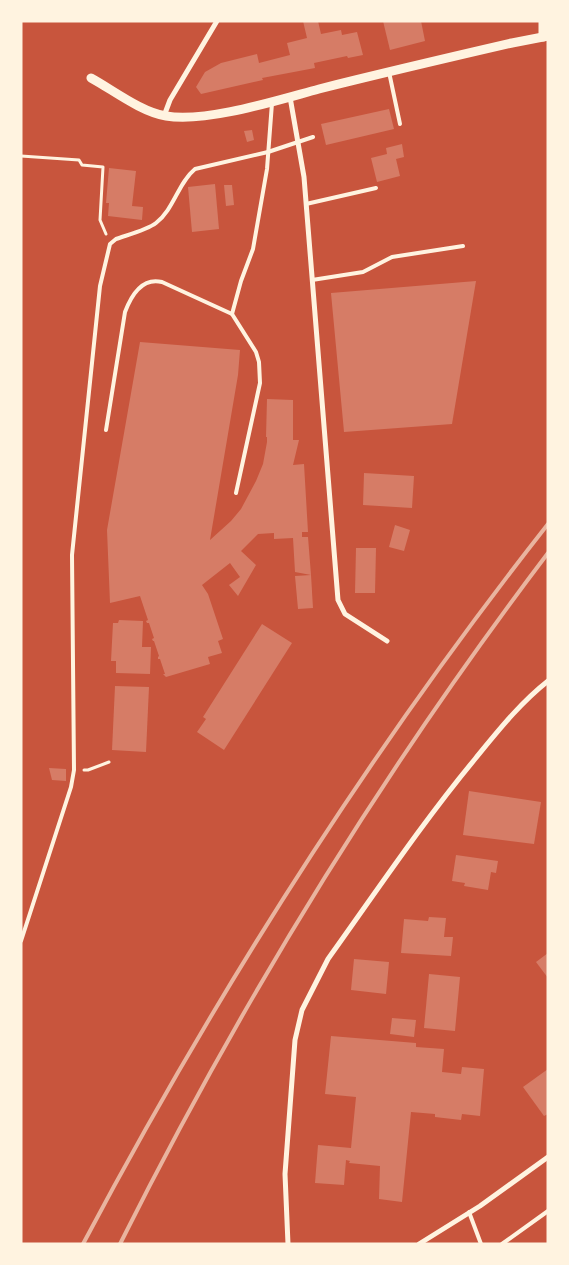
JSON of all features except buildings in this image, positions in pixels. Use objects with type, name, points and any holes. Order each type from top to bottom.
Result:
[{"type":"street","points":[[164,116],[170,100],[217,21]]},
{"type":"street","points":[[91,78],[147,110],[164,116],[200,117],[546,36],[543,21]]},
{"type":"street","points":[[290,97],[304,177],[338,600],[346,614],[387,641]]},
{"type":"street","points":[[288,1244],[285,1174],[294,1040],[302,1010],[313,986],[328,959],[447,792],[533,693],[548,681]]},
{"type":"street","points":[[420,1244],[548,1157]]},
{"type":"lane","points":[[389,72],[400,124]]},
{"type":"lane","points":[[232,314],[253,249],[268,152],[272,101]]},
{"type":"lane","points":[[21,941],[71,786],[74,770],[72,555],[100,286],[110,244],[116,239],[155,223],[165,213],[188,176],[195,169],[268,152],[313,137]]},
{"type":"lane","points":[[306,204],[376,188]]},
{"type":"lane","points":[[312,280],[363,272],[392,257],[463,246]]},
{"type":"lane","points":[[106,430],[125,312],[130,300],[144,284],[154,280],[162,282],[232,314],[256,352],[259,362],[260,384],[236,493]]},
{"type":"lane","points":[[502,1244],[548,1210]]},
{"type":"lane","points":[[469,1212],[481,1244]]},
{"type":"path","points":[[21,156],[79,160],[82,165],[103,167],[100,220],[110,244]]},
{"type":"path","points":[[74,770],[88,770],[109,762]]},
{"type":"railway","points":[[83,1244],[187,1056],[299,874],[358,784],[420,696],[548,524]]},
{"type":"railway","points":[[120,1244],[215,1064],[265,976],[318,889],[372,803],[429,718],[487,635],[548,553]]}]
